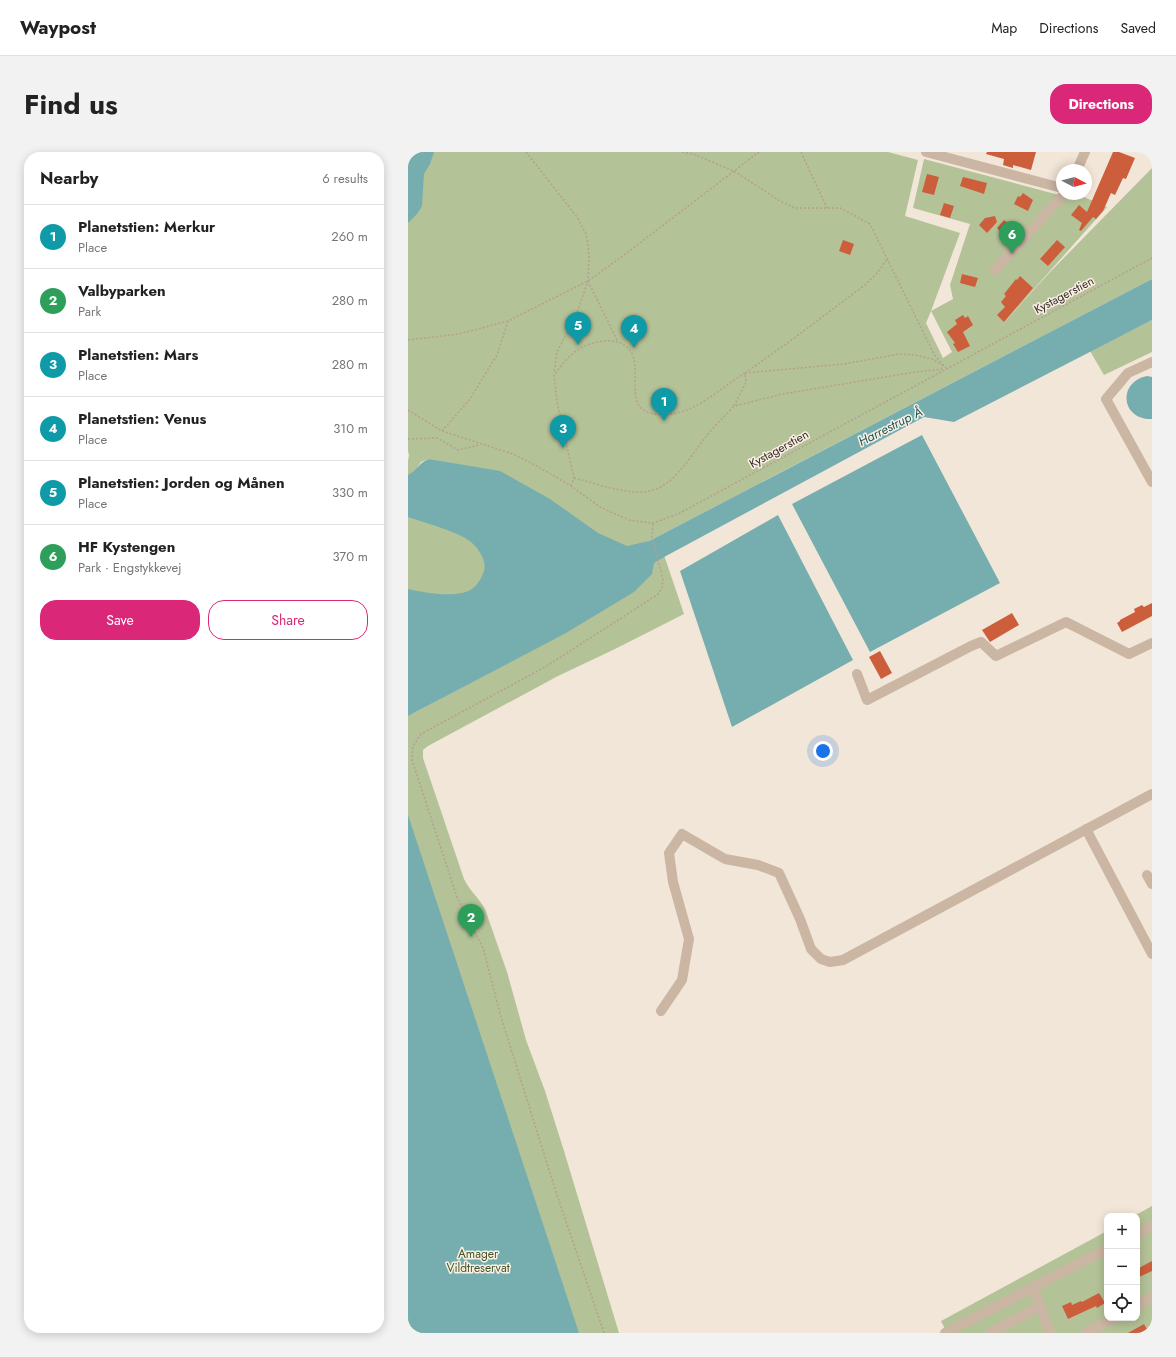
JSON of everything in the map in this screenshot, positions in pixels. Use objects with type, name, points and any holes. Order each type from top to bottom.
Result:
[{"type":"street","points":[[926,152],[1056,186]]},
{"type":"street","points":[[1080,164],[1085,152]]},
{"type":"street","points":[[995,270],[1059,200]]},
{"type":"street","points":[[1152,362],[1128,373],[1106,399],[1152,482]]},
{"type":"street","points":[[858,674],[867,700],[981,642],[996,656],[1066,622],[1129,654],[1152,643]]},
{"type":"street","points":[[661,1011],[682,980],[689,939],[673,882],[669,853],[681,833],[725,859],[758,865],[779,874],[800,919],[811,949],[821,959],[830,962],[843,960],[1152,794]]},
{"type":"street","points":[[1086,829],[1152,954]]},
{"type":"street","points":[[1140,1232],[1152,1226]]},
{"type":"street","points":[[945,1333],[1104,1251]]},
{"type":"street","points":[[1034,1286],[1050,1333]]},
{"type":"street","points":[[1140,1303],[1152,1297]]},
{"type":"street","points":[[990,1333],[1040,1306]]},
{"type":"street","points":[[1086,1333],[1108,1321]]},
{"type":"path","points":[[526,152],[578,217],[586,234],[589,256],[588,281],[576,315],[557,352],[554,375],[557,402],[574,478],[572,486]]},
{"type":"path","points":[[682,152],[693,154],[734,171],[780,201],[795,208],[840,208],[870,224],[936,356],[946,368]]},
{"type":"path","points":[[408,340],[459,334],[508,321],[588,281],[759,152]]},
{"type":"path","points":[[801,152],[827,208]]},
{"type":"path","name":"Kystagerstien","points":[[408,410],[442,431],[513,454],[537,466],[572,486],[600,507],[629,520],[653,523],[678,514],[1152,258]]},
{"type":"path","points":[[554,375],[562,363],[579,349],[597,342],[618,342],[626,346],[633,356],[636,372],[636,395],[638,404],[646,412],[666,415],[687,410],[726,387],[730,382],[793,339],[865,285],[878,272],[887,259]]},
{"type":"path","points":[[588,281],[618,342]]},
{"type":"path","points":[[442,431],[470,398],[497,355],[508,321]]},
{"type":"path","points":[[745,373],[844,364],[898,354],[915,355],[932,359],[946,368]]},
{"type":"path","points":[[734,406],[757,399],[946,368]]},
{"type":"path","points":[[574,478],[618,490],[640,492],[659,489],[676,476],[705,437],[734,406],[746,382],[745,373]]},
{"type":"path","points":[[408,439],[437,438],[458,450],[481,444]]},
{"type":"path","points":[[604,1333],[556,1192],[501,1017],[483,948],[457,897],[412,760],[413,746],[421,734],[545,667],[657,595],[662,588],[663,579],[652,537],[653,523]]},
{"type":"green space","points":[[408,152],[888,152],[918,160],[905,216],[960,233],[931,311],[953,299],[950,285],[970,224],[913,208],[924,159],[1056,194],[1056,200],[1091,200],[1107,207],[999,328],[1050,272],[1152,168],[1152,279],[647,542],[412,714],[541,645],[656,559],[664,555],[684,614],[558,676],[423,750],[423,758],[464,879],[485,909],[507,972],[526,1040],[545,1091],[619,1333],[408,1333]],"holes":[[[931,311],[952,352],[943,358],[926,323]],[[429,459],[456,464],[417,468],[421,462]]]},
{"type":"green space","points":[[1152,320],[1152,352],[1104,375],[1090,351]]},
{"type":"green space","points":[[1152,1206],[1152,1333],[947,1333],[941,1321],[1104,1233],[1104,1321],[1140,1321],[1139,1213]]},
{"type":"water","points":[[408,152],[434,152],[430,164],[424,174],[422,206],[417,214],[408,223]]},
{"type":"water","name":"Harrestrup Å","points":[[1152,279],[1152,320],[954,422],[924,417],[666,556],[654,563],[652,574],[634,592],[566,633],[408,716],[408,589],[445,594],[466,592],[477,584],[485,567],[483,559],[477,548],[465,538],[458,534],[408,517],[408,475],[425,461],[429,459],[500,471],[550,499],[598,533],[627,546],[649,541]]},
{"type":"water","points":[[1147,376],[1152,377],[1152,419],[1142,418],[1134,414],[1129,407],[1127,400],[1127,393],[1131,385],[1137,380]]},
{"type":"water","points":[[922,435],[1000,583],[870,652],[792,504]]},
{"type":"water","points":[[778,515],[853,660],[732,727],[680,571]]},
{"type":"water","name":"Amager Vildtreservat","points":[[408,815],[579,1333],[408,1333]]},
{"type":"building","points":[[987,152],[1036,152],[1031,170],[1013,165],[1013,168],[1003,165],[1004,159],[986,154]]},
{"type":"building","points":[[1113,152],[1119,152],[1135,158],[1126,179],[1123,178],[1115,195],[1111,193],[1103,211],[1096,219],[1093,217],[1081,231],[1079,230],[1082,223],[1071,215],[1079,205],[1087,212]]},
{"type":"building","points":[[927,174],[939,177],[934,195],[922,192]]},
{"type":"building","points":[[963,177],[987,183],[984,194],[960,186]]},
{"type":"building","points":[[1023,193],[1033,200],[1028,211],[1014,204],[1018,196],[1020,197]]},
{"type":"building","points":[[944,203],[954,206],[950,218],[940,215]]},
{"type":"building","points":[[995,216],[997,222],[987,233],[979,225],[985,218]]},
{"type":"building","points":[[1004,220],[1014,228],[1006,237],[997,228]]},
{"type":"building","points":[[843,240],[854,244],[850,255],[839,251]]},
{"type":"building","points":[[1057,240],[1065,247],[1048,266],[1040,259]]},
{"type":"building","points":[[962,274],[978,278],[975,287],[960,283]]},
{"type":"building","points":[[1020,276],[1033,288],[1004,322],[997,315],[1005,307],[1001,302],[1006,296],[1004,294]]},
{"type":"building","points":[[963,315],[965,318],[968,316],[973,325],[963,332],[970,346],[958,352],[953,344],[955,343],[947,332],[957,324],[955,320]]},
{"type":"building","points":[[1152,603],[1152,616],[1122,632],[1117,623],[1120,620],[1135,612],[1134,609],[1142,605],[1144,607]]},
{"type":"building","points":[[1012,613],[1019,625],[990,642],[982,630]]},
{"type":"building","points":[[880,651],[892,673],[881,679],[869,657]]},
{"type":"building","points":[[1152,1261],[1152,1271],[1140,1277],[1140,1267]]},
{"type":"building","points":[[1099,1293],[1104,1304],[1097,1308],[1096,1306],[1068,1319],[1062,1306],[1071,1302],[1072,1305],[1081,1301],[1082,1302]]},
{"type":"building","points":[[1144,1324],[1149,1333],[1128,1333]]},
{"type":"place","name":"HF Kystengen","points":[[1012,254]]},
{"type":"place","name":"Planetstien: Jorden og Månen","points":[[578,345]]},
{"type":"place","name":"Planetstien: Venus","points":[[634,348]]},
{"type":"place","name":"Planetstien: Merkur","points":[[664,421]]},
{"type":"place","name":"Planetstien: Mars","points":[[563,448]]},
{"type":"place","name":"Valbyparken","points":[[471,937]]}]
